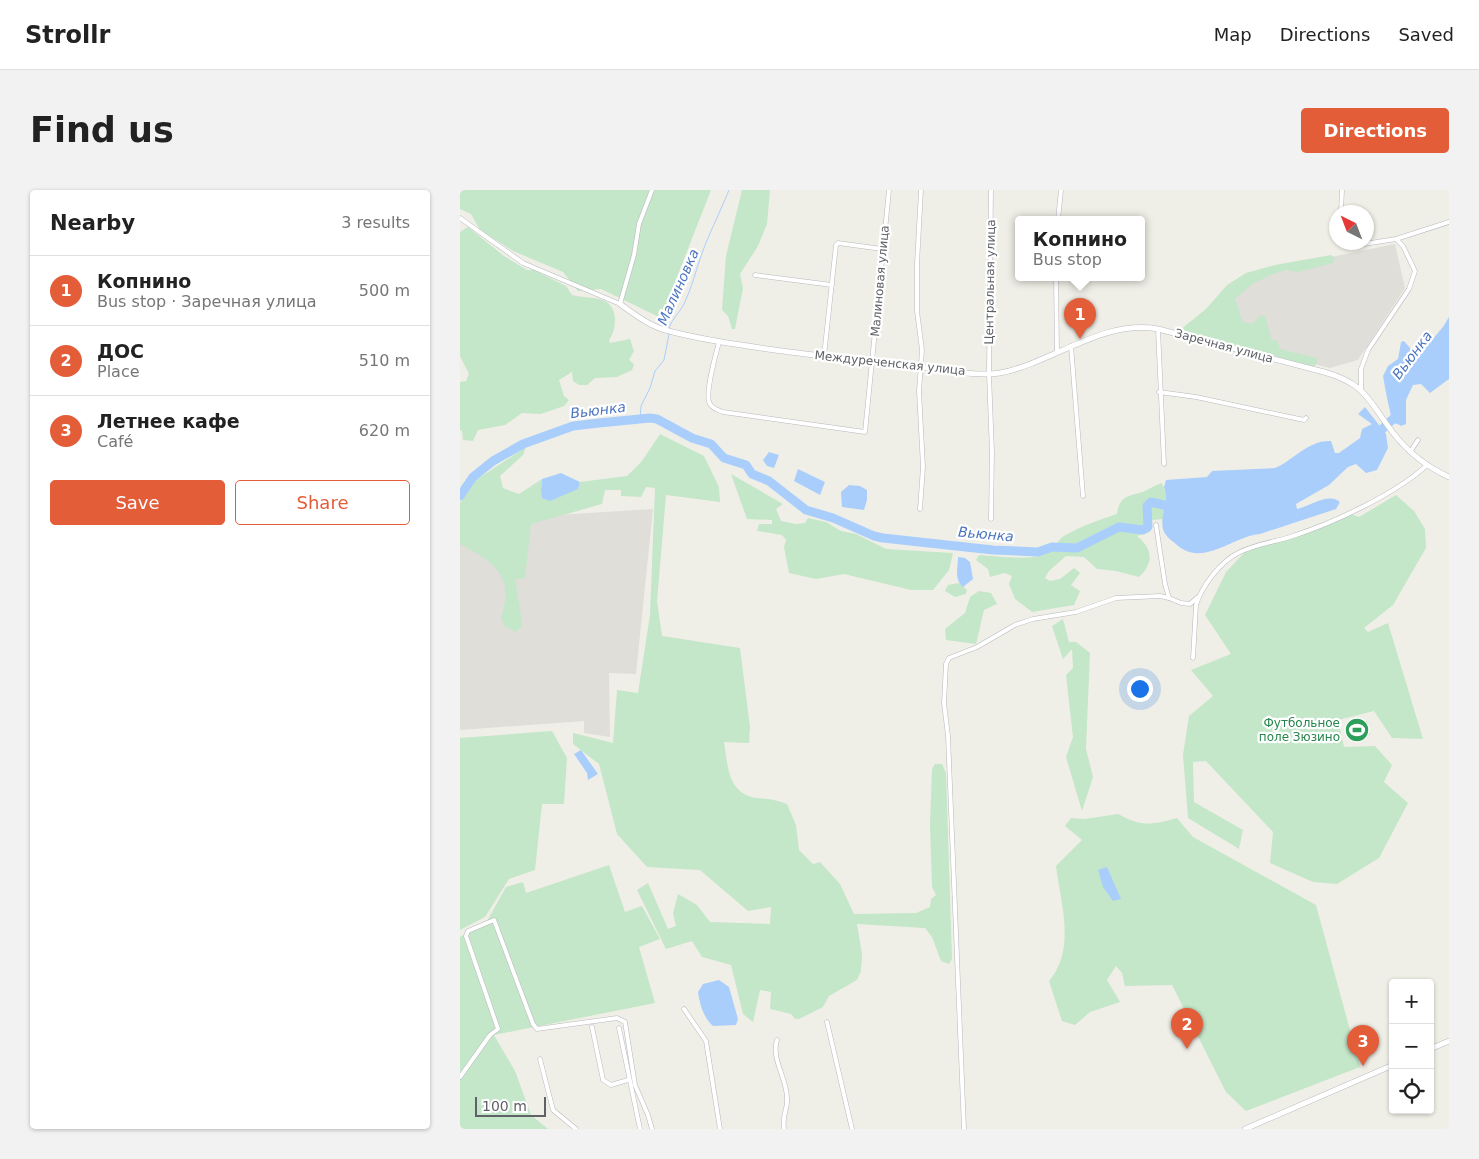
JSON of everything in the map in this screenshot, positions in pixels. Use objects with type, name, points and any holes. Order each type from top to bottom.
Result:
[{"type":"street","points":[[460,218],[523,262],[620,304],[634,255],[639,224],[652,190]]},
{"type":"street","name":"Малиновая улица","points":[[719,342],[708,394],[708,400],[715,409],[723,412],[864,432],[873,363],[882,249],[889,190]]},
{"type":"street","points":[[920,509],[923,468],[919,391],[922,367],[917,264],[921,190]]},
{"type":"street","name":"Центральная улица","points":[[991,190],[989,374],[992,453],[991,519]]},
{"type":"street","points":[[1058,216],[1061,190]]},
{"type":"street","points":[[1341,205],[1342,190]]},
{"type":"street","points":[[1374,242],[1396,239],[1449,222]]},
{"type":"street","points":[[1361,390],[1361,369],[1368,350],[1409,289],[1416,271],[1403,246],[1396,239]]},
{"type":"street","points":[[824,356],[836,245],[838,243],[882,249]]},
{"type":"street","points":[[755,275],[832,285]]},
{"type":"street","points":[[1056,281],[1057,352]]},
{"type":"street","name":"Междуреченская улица","points":[[620,304],[641,319],[664,330],[719,342],[873,363],[989,374],[1015,369],[1057,352]]},
{"type":"street","name":"Заречная улица","points":[[1057,352],[1122,329],[1147,327],[1336,375],[1349,380],[1361,390],[1410,452],[1426,465],[1449,477]]},
{"type":"street","points":[[1158,329],[1159,392],[1164,464]]},
{"type":"street","points":[[1071,346],[1083,496]]},
{"type":"street","points":[[1159,392],[1196,397],[1304,420],[1306,418]]},
{"type":"street","points":[[1410,452],[1418,440]]},
{"type":"street","points":[[1193,658],[1198,597],[1207,582],[1237,554],[1327,524],[1380,497],[1426,465]]},
{"type":"street","points":[[1156,525],[1165,584],[1170,598]]},
{"type":"street","points":[[964,1129],[948,736],[944,703],[946,664],[949,658],[955,654],[977,647],[1014,625],[1033,619],[1076,612],[1116,598],[1160,596],[1190,604],[1198,597]]},
{"type":"street","points":[[460,1077],[490,1035],[498,1030],[466,936],[468,931],[494,920],[537,1029],[617,1018],[625,1022],[635,1085],[652,1129]]},
{"type":"street","points":[[684,1010],[706,1041],[720,1129]]},
{"type":"street","points":[[827,1022],[852,1129]]},
{"type":"street","points":[[592,1027],[603,1080],[612,1085],[628,1080]]},
{"type":"street","points":[[619,1028],[628,1080],[640,1129]]},
{"type":"street","points":[[777,1040],[779,1069],[788,1100],[783,1114],[784,1129]]},
{"type":"street","points":[[1434,1047],[1449,1041]]},
{"type":"street","points":[[540,1058],[553,1110],[576,1129]]},
{"type":"street","points":[[1245,1129],[1389,1067]]},
{"type":"shaded area","points":[[1395,244],[1405,288],[1358,360],[1330,368],[1234,345],[1224,289],[1267,270],[1365,250],[1374,250],[1374,248]]},
{"type":"shaded area","points":[[653,509],[636,674],[609,673],[610,737],[584,733],[584,721],[460,730],[460,540],[508,518]]},
{"type":"green space","points":[[460,190],[711,190],[661,318],[601,289],[578,291],[563,272],[513,251],[480,230],[471,214],[460,209]]},
{"type":"green space","points":[[742,190],[770,190],[767,224],[758,246],[740,274],[743,288],[735,329],[732,329],[728,316],[722,310],[726,256]]},
{"type":"green space","points":[[468,227],[504,256],[527,270],[534,270],[566,286],[572,295],[599,299],[610,305],[615,318],[614,329],[609,340],[610,343],[630,339],[634,351],[629,360],[634,364],[632,370],[617,377],[595,378],[587,385],[579,385],[573,381],[572,372],[559,380],[564,396],[569,400],[564,406],[541,414],[522,413],[505,425],[478,430],[473,441],[463,440],[462,431],[460,430],[460,382],[466,381],[469,374],[460,356],[460,232]]},
{"type":"green space","points":[[1331,255],[1335,258],[1333,263],[1298,272],[1286,270],[1273,274],[1252,284],[1235,299],[1243,322],[1252,324],[1260,316],[1265,315],[1272,341],[1277,340],[1280,349],[1316,358],[1317,362],[1314,367],[1180,330],[1206,309],[1227,285],[1246,273],[1275,265]]},
{"type":"green space","points":[[660,434],[704,456],[719,487],[720,502],[666,495],[657,601],[662,636],[740,648],[750,727],[749,743],[724,742],[728,769],[734,784],[746,795],[787,804],[796,825],[799,850],[813,864],[820,862],[840,884],[854,914],[916,913],[930,907],[931,899],[936,895],[932,887],[930,825],[932,769],[935,764],[942,764],[946,773],[952,959],[949,964],[941,961],[932,937],[925,928],[857,924],[862,954],[861,971],[857,980],[829,996],[823,1007],[799,1019],[795,1019],[791,1014],[770,1009],[771,992],[760,990],[753,1022],[743,1014],[731,965],[702,957],[692,941],[666,949],[637,890],[648,883],[668,929],[676,926],[673,913],[678,894],[697,905],[710,922],[770,924],[771,907],[748,911],[700,870],[647,867],[617,834],[599,764],[573,744],[573,733],[613,743],[617,690],[638,693],[650,615],[655,488],[646,487],[641,497],[621,496],[621,490],[605,490],[602,504],[531,524],[525,578],[516,579],[521,628],[515,632],[505,626],[501,619],[505,604],[505,591],[499,572],[492,564],[460,544],[460,503],[476,480],[526,447],[523,455],[500,476],[503,488],[519,494],[542,479],[541,490],[578,489],[580,482],[627,476],[642,461]]},
{"type":"green space","points":[[731,474],[783,504],[776,509],[781,521],[796,524],[805,523],[808,518],[826,522],[841,531],[856,534],[886,549],[953,553],[949,570],[933,590],[911,590],[844,574],[816,579],[789,573],[784,547],[786,540],[782,535],[757,531],[759,524],[772,524],[772,520],[747,519]]},
{"type":"green space","points":[[1162,483],[1166,493],[1163,519],[1152,520],[1150,532],[1137,536],[1146,546],[1150,556],[1147,567],[1139,577],[1116,571],[1097,569],[1084,557],[1066,556],[1049,571],[1045,578],[1050,581],[1060,579],[1074,568],[1080,573],[1071,585],[1080,591],[1074,605],[1032,612],[1015,599],[1009,584],[1012,576],[1005,573],[990,577],[988,569],[976,560],[979,555],[1022,558],[1048,553],[1061,538],[1070,532],[1117,514],[1120,503],[1126,497]]},
{"type":"green space","points":[[1396,495],[1414,511],[1425,529],[1426,548],[1393,605],[1364,628],[1368,632],[1388,623],[1423,739],[1392,738],[1374,711],[1338,720],[1344,747],[1375,746],[1392,765],[1384,782],[1408,803],[1379,858],[1337,884],[1313,882],[1270,863],[1273,832],[1206,761],[1193,762],[1194,802],[1243,830],[1239,849],[1188,818],[1183,755],[1189,716],[1213,696],[1191,670],[1231,654],[1205,615],[1226,572],[1246,551],[1348,513],[1359,517]]},
{"type":"green space","points":[[959,583],[967,590],[966,594],[955,597],[945,591],[948,585]]},
{"type":"green space","points":[[979,591],[991,593],[997,604],[984,610],[976,644],[946,640],[945,629],[965,613],[970,597]]},
{"type":"green space","points":[[1063,619],[1069,642],[1076,642],[1090,653],[1086,749],[1093,777],[1082,811],[1066,757],[1073,737],[1066,675],[1073,668],[1072,649],[1063,659],[1052,626]]},
{"type":"green space","name":"Футбольное поле Зюзино","points":[[1367,721],[1370,735],[1347,738],[1345,725]]},
{"type":"green space","points":[[552,731],[567,758],[564,804],[542,804],[535,870],[509,879],[485,917],[460,930],[460,738]]},
{"type":"green space","points":[[1118,814],[1133,821],[1147,824],[1177,818],[1193,837],[1316,905],[1360,1067],[1246,1111],[1226,1092],[1172,985],[1125,986],[1122,973],[1116,966],[1107,980],[1120,1002],[1090,1012],[1075,1025],[1062,1021],[1049,981],[1062,955],[1064,941],[1063,911],[1056,866],[1082,840],[1065,826],[1071,818],[1084,819]]},
{"type":"green space","points":[[609,865],[625,912],[642,906],[660,939],[639,947],[655,1003],[494,1035],[515,1071],[531,1115],[548,1129],[460,1129],[460,937],[487,921],[506,887],[523,882],[526,893]]},
{"type":"water","points":[[1449,317],[1449,379],[1430,393],[1421,384],[1413,385],[1406,400],[1406,424],[1401,426],[1394,423],[1389,409],[1383,376],[1388,366],[1398,359],[1401,342],[1404,341],[1416,355],[1420,354]]},
{"type":"water","points":[[1365,407],[1386,434],[1388,448],[1377,470],[1366,473],[1356,464],[1348,467],[1329,485],[1296,504],[1297,509],[1330,498],[1340,502],[1336,509],[1250,536],[1208,552],[1188,552],[1165,534],[1162,521],[1166,498],[1164,487],[1166,480],[1207,477],[1212,471],[1275,468],[1308,447],[1323,442],[1331,441],[1335,453],[1339,453],[1360,438],[1362,429],[1372,424],[1358,414]]},
{"type":"water","points":[[769,452],[779,455],[774,468],[767,466],[763,460]]},
{"type":"water","points":[[798,469],[825,482],[820,495],[794,481]]},
{"type":"water","points":[[561,473],[580,482],[578,489],[550,501],[542,498],[542,479]]},
{"type":"water","points":[[849,485],[860,486],[867,490],[864,510],[842,507],[841,492]]},
{"type":"water","points":[[958,557],[965,558],[970,562],[973,579],[963,587],[957,577]]},
{"type":"water","points":[[581,750],[598,774],[588,780],[587,773],[574,754]]},
{"type":"water","points":[[1107,867],[1121,899],[1113,901],[1103,887],[1098,870]]},
{"type":"water","points":[[719,980],[729,987],[738,1019],[736,1025],[713,1026],[702,1011],[698,992],[703,984]]},
{"type":"waterway","name":"Малиновка","points":[[669,330],[686,299],[705,246],[729,190]]},
{"type":"waterway","name":"Малиновка","points":[[640,420],[641,406],[650,388],[655,371],[664,360],[669,334]]},
{"type":"waterway","name":"Вьюнка","points":[[1375,436],[1396,416],[1397,411]]},
{"type":"waterway","name":"Вьюнка","points":[[460,496],[473,477],[493,461],[523,444],[573,426],[650,418],[657,419],[692,438],[711,444],[724,458],[746,465],[752,474],[769,481],[806,510],[833,518],[883,538],[993,550],[1038,552],[1052,547],[1077,548],[1119,527],[1143,530],[1148,527],[1147,506],[1151,502],[1164,505],[1174,512]]},
{"type":"place","name":"Копнино","points":[[1080,339]]},
{"type":"place","name":"Футбольное поле Зюзино","points":[[1357,730]]},
{"type":"place","name":"ДОС","points":[[1187,1049]]},
{"type":"place","name":"Летнее кафе","points":[[1363,1066]]}]
